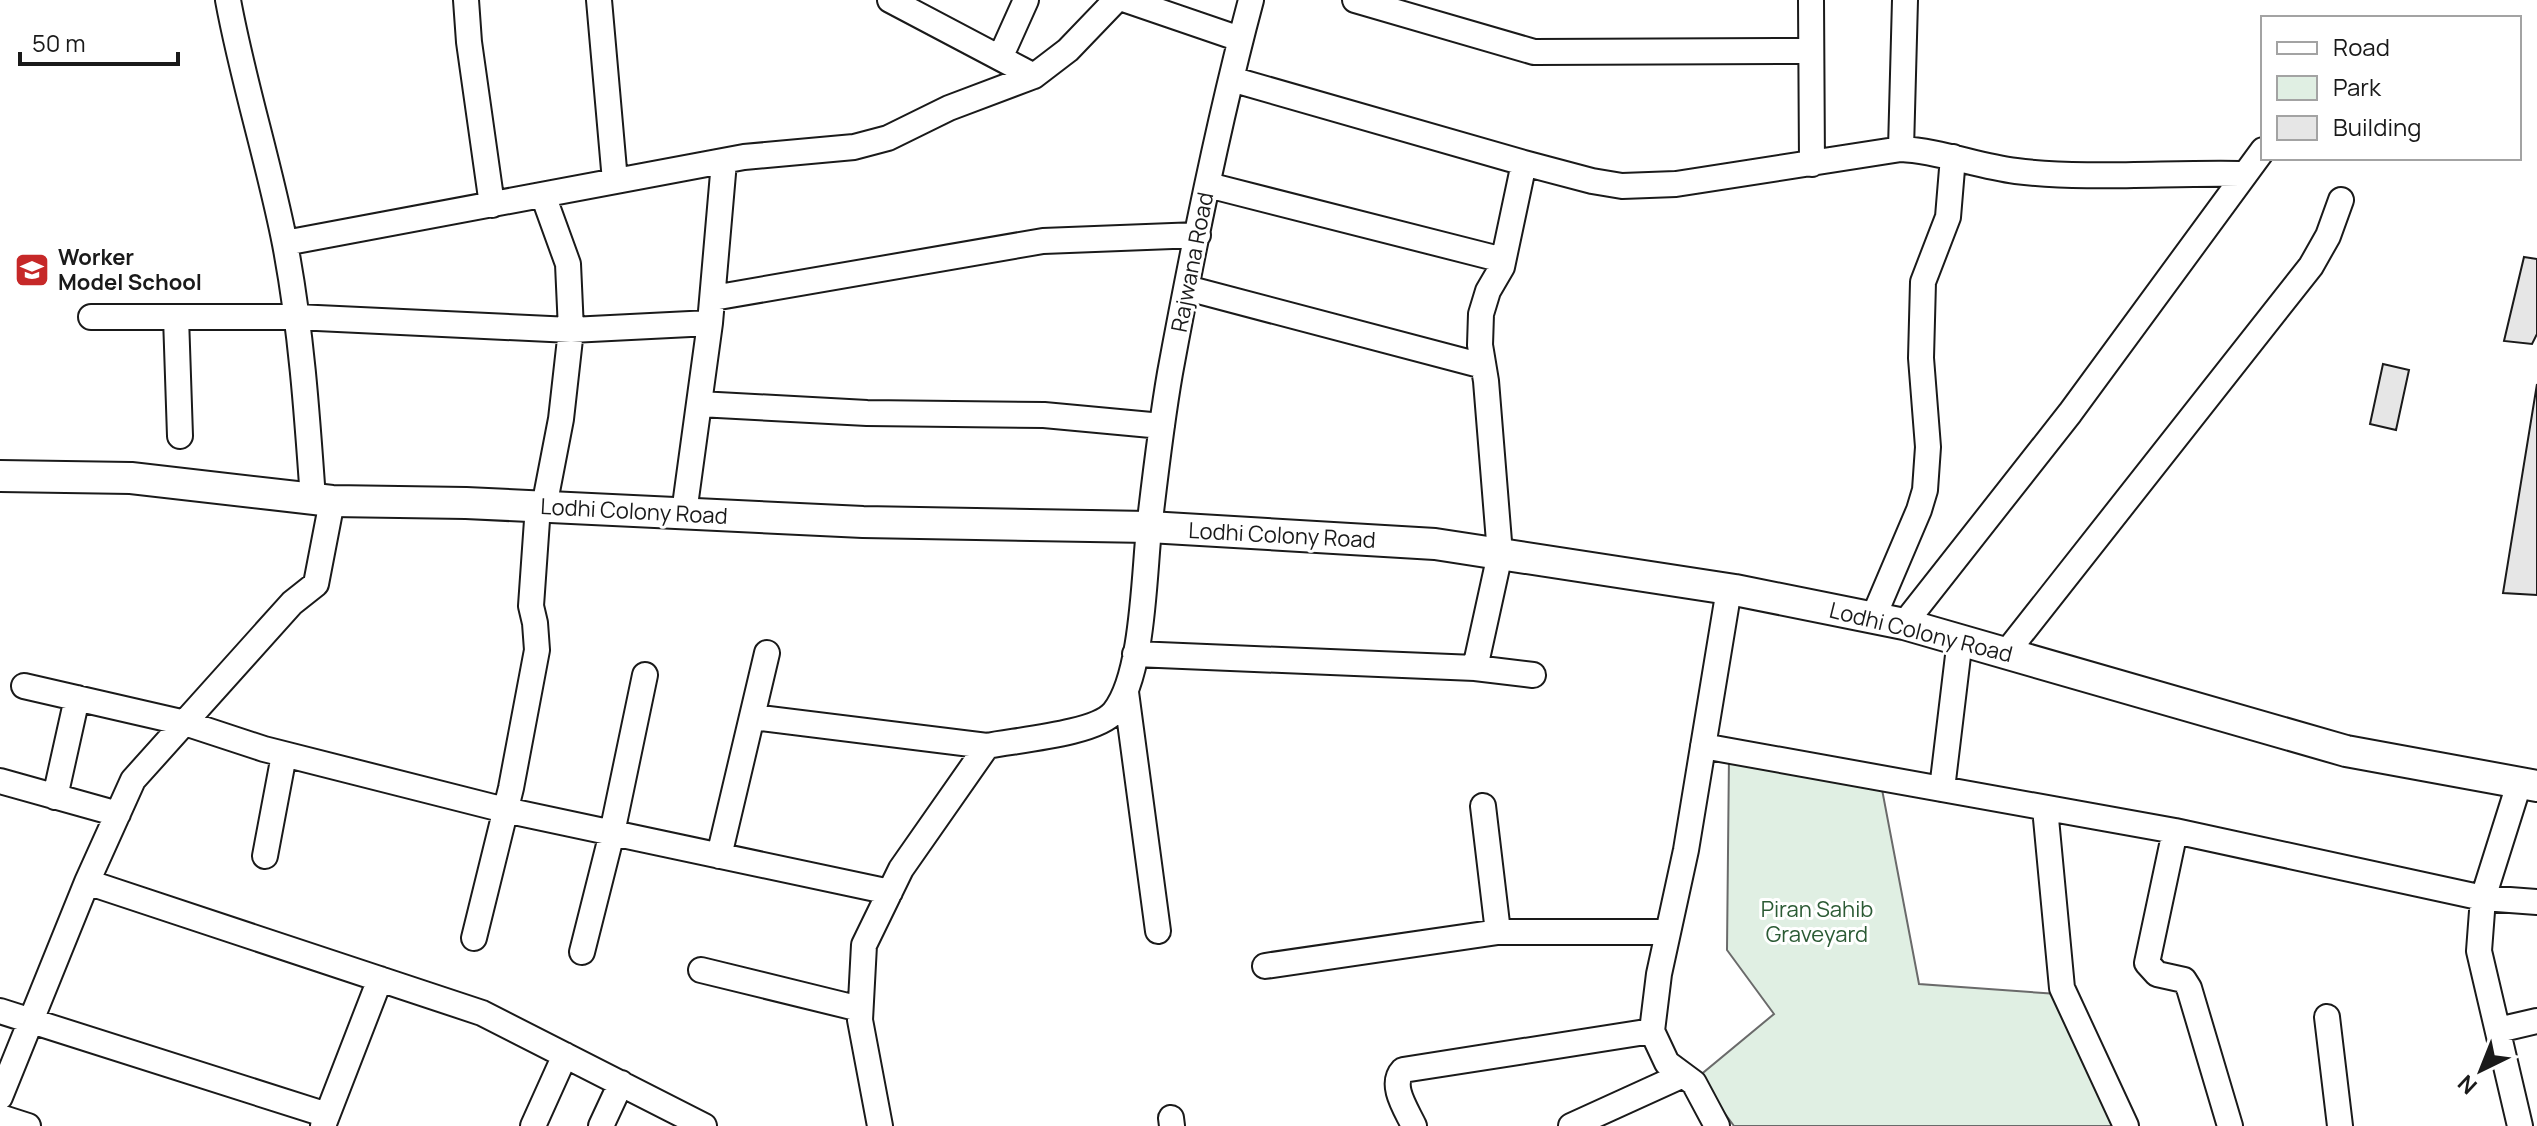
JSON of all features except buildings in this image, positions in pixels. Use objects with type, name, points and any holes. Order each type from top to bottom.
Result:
[{"type":"main road","name":"Lodhi Colony Road","points":[[0,476],[131,478],[322,500],[541,506],[863,522],[1149,527],[1435,544],[1729,589],[1904,624],[2346,751],[2528,785]]},
{"type":"street","points":[[0,1097],[87,882],[133,780],[292,603],[316,584],[322,500],[305,375],[285,243],[237,49],[228,0]]},
{"type":"street","points":[[466,0],[492,205]]},
{"type":"street","points":[[599,0],[615,181]]},
{"type":"street","points":[[890,0],[1034,76]]},
{"type":"street","points":[[1000,58],[1026,0]]},
{"type":"street","points":[[285,243],[744,157],[854,147],[877,141],[949,108],[1034,76],[1068,50],[1116,0]]},
{"type":"street","points":[[1126,0],[1240,39]]},
{"type":"street","name":"Rajwana Road","points":[[1126,692],[1140,630],[1162,426],[1208,185],[1251,0]]},
{"type":"street","points":[[1355,0],[1534,52],[1810,51]]},
{"type":"street","points":[[1811,0],[1812,164]]},
{"type":"street","points":[[1901,149],[1905,0]]},
{"type":"street","points":[[1231,79],[1592,181],[1643,186],[1676,184],[1901,149],[1933,152],[2015,171],[2059,174],[2245,174]]},
{"type":"street","points":[[1904,624],[2070,413],[2261,153]]},
{"type":"street","points":[[1873,618],[1925,490],[1928,447],[1921,358],[1923,282],[1948,217],[1953,157]]},
{"type":"street","points":[[684,513],[712,311],[724,162]]},
{"type":"street","points":[[1475,668],[1500,554],[1480,345],[1481,314],[1488,291],[1502,267],[1524,163]]},
{"type":"street","points":[[1208,185],[1503,260]]},
{"type":"street","points":[[474,938],[505,810],[537,650],[531,606],[541,506],[561,419],[571,330],[568,264],[543,195]]},
{"type":"street","points":[[2006,653],[2311,266],[2328,236],[2341,200]]},
{"type":"street","points":[[91,317],[296,317],[571,330],[712,311],[1043,241],[1198,235]]},
{"type":"street","points":[[1187,288],[1483,366]]},
{"type":"street","points":[[176,317],[180,436]]},
{"type":"street","points":[[699,404],[867,413],[1044,415],[1162,426]]},
{"type":"street","points":[[1717,1126],[1694,1083],[1667,1063],[1652,1031],[1659,974],[1686,850],[1729,589]]},
{"type":"street","points":[[1942,789],[1960,639]]},
{"type":"street","points":[[719,856],[767,653]]},
{"type":"street","points":[[1135,654],[1475,668],[1533,675]]},
{"type":"street","points":[[582,952],[612,833],[645,675]]},
{"type":"street","points":[[24,686],[185,723],[284,755],[505,810],[890,892]]},
{"type":"street","points":[[753,717],[987,746],[1076,730],[1112,715],[1126,692]]},
{"type":"street","points":[[1126,692],[1158,931]]},
{"type":"street","points":[[55,797],[77,698]]},
{"type":"street","points":[[880,1126],[860,1020],[864,945],[901,869],[987,746]]},
{"type":"street","points":[[1703,746],[2175,831],[2483,898],[2537,902]]},
{"type":"street","points":[[265,856],[284,755]]},
{"type":"street","points":[[0,781],[118,814]]},
{"type":"street","points":[[2520,1126],[2479,951],[2483,898],[2528,785]]},
{"type":"street","points":[[1483,806],[1498,932]]},
{"type":"street","points":[[2045,808],[2062,988],[2126,1126]]},
{"type":"street","points":[[2175,831],[2147,963],[2157,974],[2184,980],[2189,988],[2230,1126]]},
{"type":"street","points":[[87,882],[482,1013],[704,1126]]},
{"type":"street","points":[[1265,966],[1498,932],[1668,932]]},
{"type":"street","points":[[701,970],[860,1009]]},
{"type":"street","points":[[0,1011],[325,1120],[380,979]]},
{"type":"street","points":[[2327,1017],[2340,1126]]},
{"type":"street","points":[[2498,1030],[2537,1021]]},
{"type":"street","points":[[1414,1126],[1396,1085],[1398,1075],[1403,1070],[1652,1031]]},
{"type":"street","points":[[533,1126],[565,1055]]},
{"type":"street","points":[[1571,1126],[1683,1075]]},
{"type":"street","points":[[601,1126],[621,1083]]},
{"type":"street","points":[[0,1117],[28,1126]]},
{"type":"green space","name":"Piran Sahib Graveyard","points":[[1729,755],[1881,784],[1919,984],[2058,994],[2129,1126],[1734,1126],[1698,1077],[1774,1014],[1727,950]]},
{"type":"place","name":"Worker Model School","points":[[32,270]]}]
